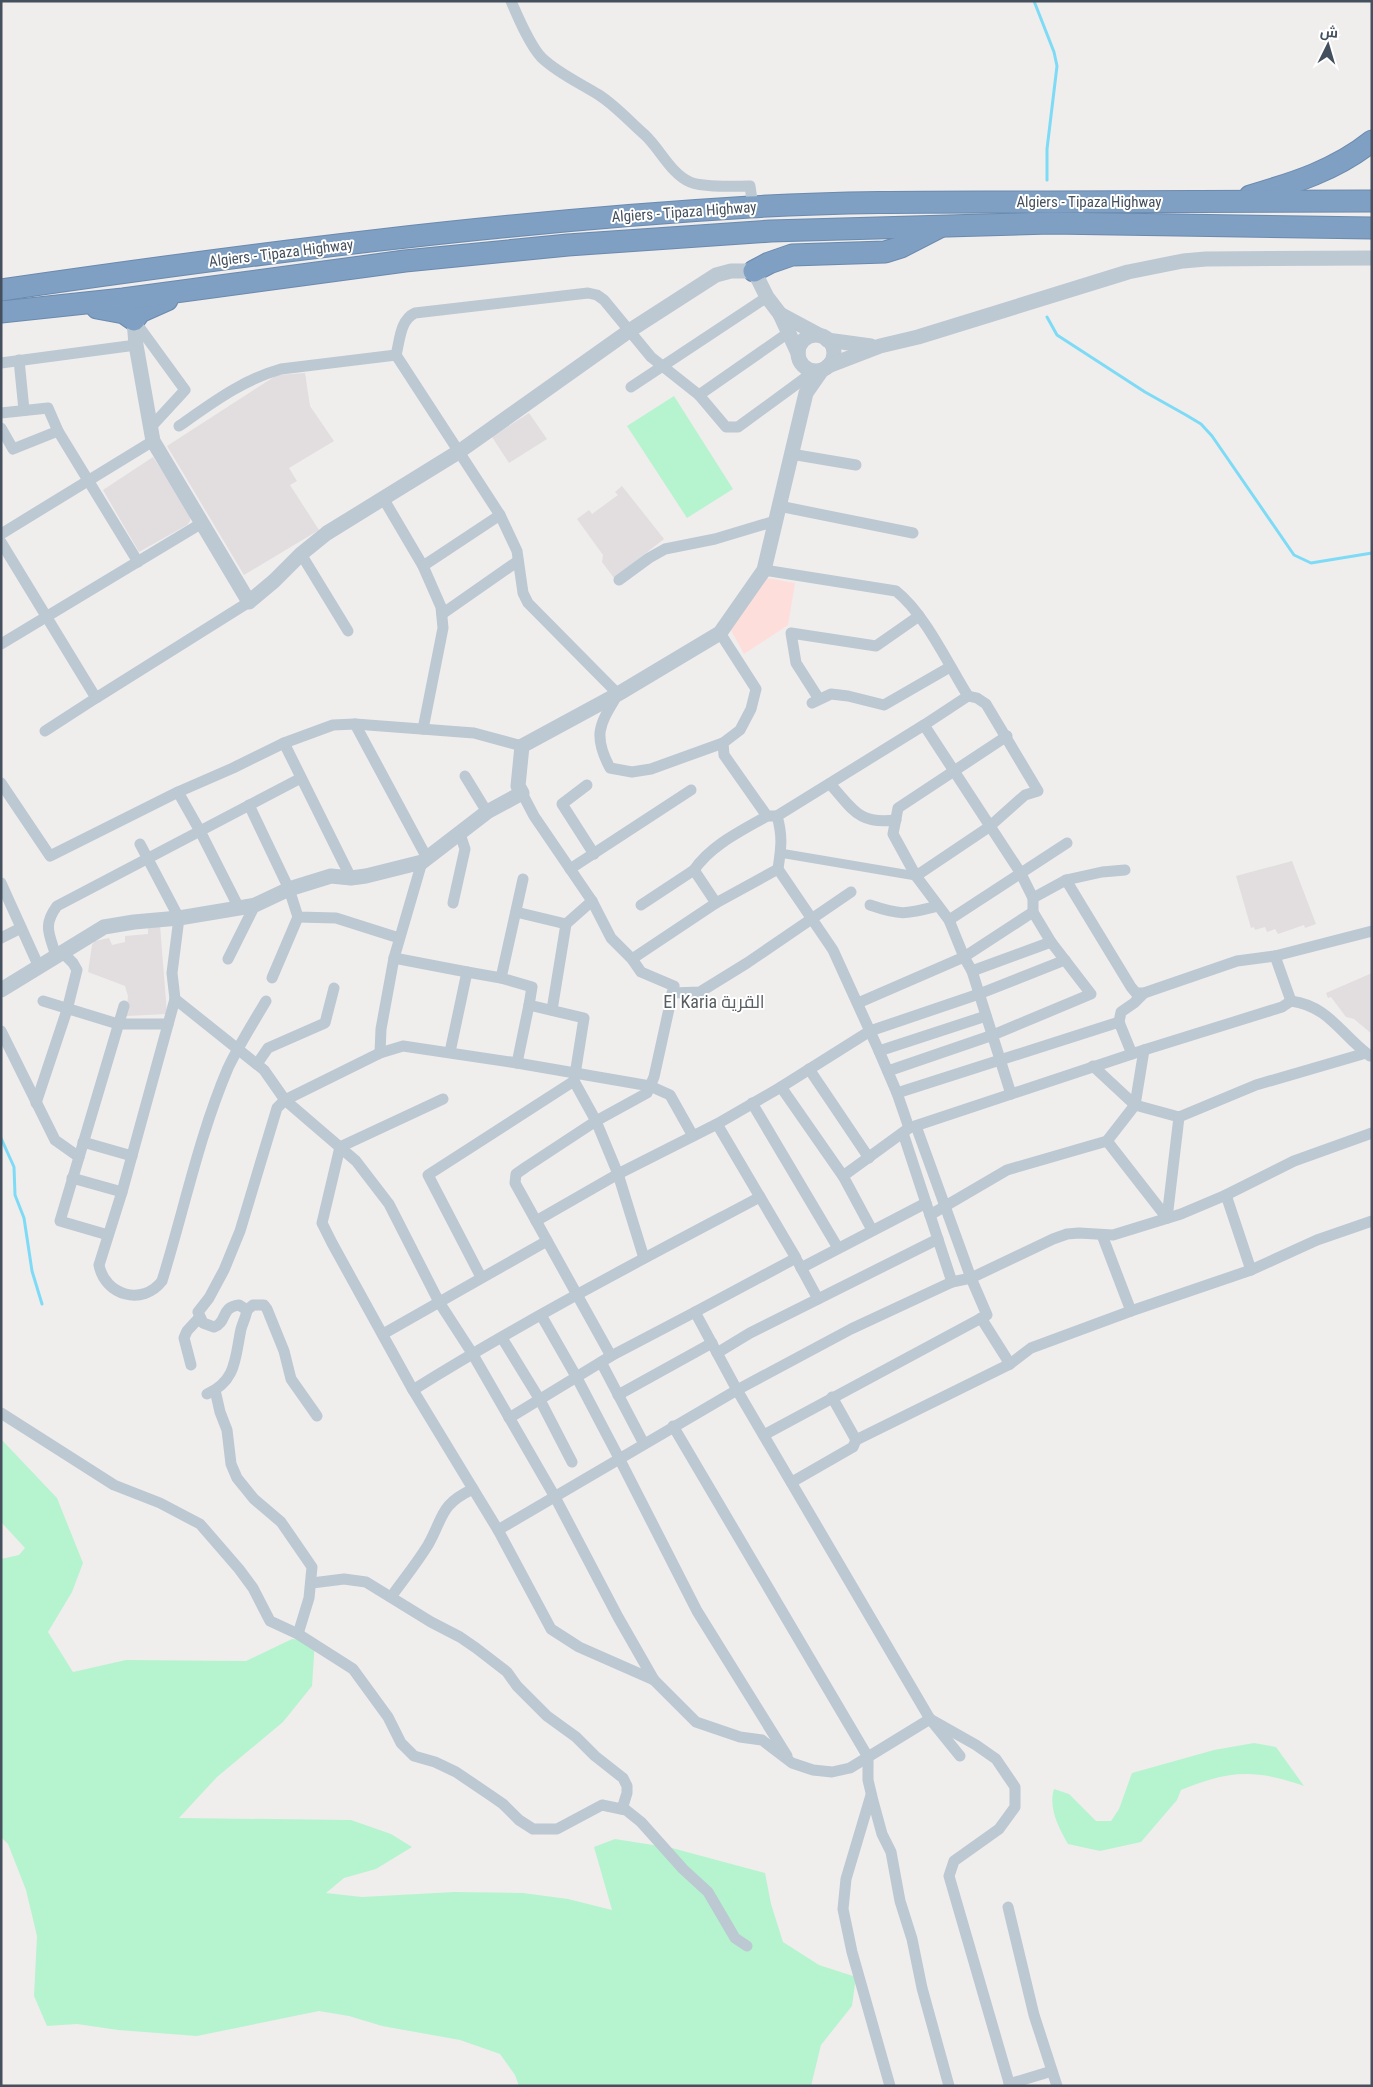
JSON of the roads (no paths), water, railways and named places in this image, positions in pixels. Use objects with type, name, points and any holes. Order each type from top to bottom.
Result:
[{"type":"highway","points":[[1227,202],[1302,180],[1355,155],[1372,141]]},
{"type":"highway","name":"Algiers - Tipaza Highway","points":[[1,290],[161,267],[398,239],[568,221],[753,207],[948,202],[1372,201]]},
{"type":"highway","name":"Algiers - Tipaza Highway","points":[[1,312],[405,262],[568,245],[771,231],[1051,223],[1372,228]]},
{"type":"highway","points":[[754,271],[769,263],[792,255],[885,252],[901,247],[941,226]]},
{"type":"highway","points":[[67,305],[115,310],[130,316],[134,320],[140,312],[149,307],[205,287]]},
{"type":"street","points":[[511,1],[519,20],[540,56],[559,72],[600,96],[617,110],[650,140],[678,173],[688,181],[698,184],[750,186],[753,207]]},
{"type":"street","points":[[803,373],[825,368],[880,346],[918,337],[1128,272],[1183,261],[1238,258],[1372,258]]},
{"type":"street","points":[[45,731],[249,602],[327,533],[460,451],[629,331],[716,275],[730,271],[754,271],[767,298],[780,314],[803,373]]},
{"type":"street","points":[[618,694],[528,603],[523,593],[517,551],[500,515],[396,354],[404,323],[408,317],[415,313],[588,293],[597,295],[604,300],[651,357],[699,395],[723,425],[734,428],[803,373],[825,368],[833,356],[833,350],[824,338],[780,314]]},
{"type":"street","points":[[631,387],[767,298]]},
{"type":"street","points":[[134,320],[136,345],[152,434],[249,602]]},
{"type":"street","points":[[1,534],[88,481],[152,434],[185,390],[134,320]]},
{"type":"street","points":[[699,395],[788,333]]},
{"type":"street","points":[[1,783],[50,856],[178,792],[284,743],[333,725],[355,724],[474,733],[522,746],[618,694],[720,633],[764,570],[791,454],[803,373],[802,341],[814,336],[848,344],[880,346]]},
{"type":"street","points":[[1,363],[136,345]]},
{"type":"street","points":[[179,426],[246,382],[264,374],[281,369],[396,354]]},
{"type":"street","points":[[19,360],[24,410]]},
{"type":"street","points":[[1,413],[48,408],[58,431],[138,562]]},
{"type":"street","points":[[1,428],[13,449],[58,431]]},
{"type":"street","points":[[791,454],[856,465]]},
{"type":"street","points":[[383,498],[423,566],[442,607],[443,628],[423,729]]},
{"type":"street","points":[[619,580],[665,549],[715,539],[777,514],[913,533]]},
{"type":"street","points":[[423,566],[500,515]]},
{"type":"street","points":[[1,644],[202,523]]},
{"type":"street","points":[[1,542],[96,698]]},
{"type":"street","points":[[301,554],[348,630]]},
{"type":"street","points":[[442,614],[518,561]]},
{"type":"street","points":[[764,570],[896,592],[905,599],[919,616],[968,696],[977,698],[986,704],[1007,736],[1038,791],[1025,795],[989,827],[916,876],[780,853]]},
{"type":"street","points":[[919,616],[876,646],[791,633],[796,663],[816,701],[831,694],[884,705],[950,667]]},
{"type":"street","points":[[618,694],[602,721],[599,733],[602,753],[610,768],[632,772],[651,768],[724,743],[740,730],[751,709],[756,689],[720,633]]},
{"type":"street","points":[[641,905],[694,870],[702,858],[738,832],[772,816],[830,784],[968,696]]},
{"type":"street","points":[[355,724],[424,860],[394,958],[381,1029],[380,1054]]},
{"type":"street","points":[[888,1071],[993,1035],[1091,994],[1050,942],[1033,912],[1033,898],[1020,872],[924,725]]},
{"type":"street","points":[[893,834],[898,808],[1007,736]]},
{"type":"street","points":[[284,743],[351,878]]},
{"type":"street","points":[[724,743],[724,755],[772,816],[782,832],[778,869],[834,950],[888,1071],[909,1129],[944,1208],[987,1315],[764,1434]]},
{"type":"street","points":[[522,746],[518,786],[534,816],[592,901],[611,938],[641,972],[674,986],[654,1077],[647,1093],[596,1121],[516,1174],[515,1183],[611,1356]]},
{"type":"street","points":[[464,776],[487,812]]},
{"type":"street","points":[[36,1103],[67,1010],[77,970],[73,962],[60,955],[48,927],[50,916],[58,906],[301,778]]},
{"type":"street","points":[[830,784],[865,820],[880,822],[896,820]]},
{"type":"street","points":[[587,785],[562,804],[594,854]]},
{"type":"street","points":[[570,869],[691,790]]},
{"type":"street","points":[[178,792],[239,908]]},
{"type":"street","points":[[1,990],[104,927],[119,923],[179,918],[255,905],[289,889],[331,876],[351,878],[424,860],[487,812],[522,793]]},
{"type":"street","points":[[249,806],[289,889],[298,917],[272,978]]},
{"type":"street","points":[[880,822],[893,834],[916,876],[949,920],[964,957],[972,971],[1010,1094]]},
{"type":"street","points":[[453,903],[465,849],[460,834]]},
{"type":"street","points":[[949,920],[1067,843]]},
{"type":"street","points":[[140,844],[179,918],[172,973],[175,999],[122,1192],[99,1265],[101,1276],[108,1285],[118,1290],[138,1295],[148,1294],[162,1281],[206,1130],[221,1086],[238,1049],[266,1001]]},
{"type":"street","points":[[632,960],[716,903],[778,869]]},
{"type":"street","points":[[694,870],[716,903]]},
{"type":"street","points":[[1033,898],[1066,880],[1102,872],[1125,870]]},
{"type":"street","points":[[502,978],[523,879]]},
{"type":"street","points":[[1066,880],[1136,993],[1144,993],[1237,961],[1275,956],[1372,932]]},
{"type":"street","points":[[1,883],[39,967]]},
{"type":"street","points":[[672,992],[700,992],[851,892]]},
{"type":"street","points":[[552,1010],[566,924],[592,901]]},
{"type":"street","points":[[228,959],[255,905]]},
{"type":"street","points":[[870,905],[890,912],[907,914],[938,906]]},
{"type":"street","points":[[516,912],[566,924]]},
{"type":"street","points":[[858,1003],[964,957],[1033,912]]},
{"type":"street","points":[[298,917],[336,918],[400,938]]},
{"type":"street","points":[[1,938],[21,928]]},
{"type":"street","points":[[972,971],[1050,942]]},
{"type":"street","points":[[1275,956],[1291,1000]]},
{"type":"street","points":[[394,958],[502,978],[532,987],[517,1063]]},
{"type":"street","points":[[536,1221],[618,1174],[717,1124],[870,1031],[979,994],[1064,960]]},
{"type":"street","points":[[450,1052],[467,972]]},
{"type":"street","points":[[257,1064],[268,1048],[325,1023],[334,988]]},
{"type":"street","points":[[1132,1054],[1119,1022],[1121,1012],[1144,993]]},
{"type":"street","points":[[175,999],[264,1070],[285,1100],[356,1161],[389,1204],[439,1302],[472,1353],[555,1497],[618,1617],[654,1680],[696,1722],[740,1737],[762,1740],[792,1763],[812,1770],[832,1772],[850,1768],[930,1719]]},
{"type":"street","points":[[843,1176],[909,1129],[1093,1066],[1282,1007],[1291,1000],[1306,1003],[1320,1011],[1369,1055]]},
{"type":"street","points":[[42,1001],[118,1024],[168,1024]]},
{"type":"street","points":[[529,1005],[584,1018],[574,1077],[596,1121],[618,1174],[644,1258]]},
{"type":"street","points":[[108,1235],[60,1221],[124,1006]]},
{"type":"street","points":[[879,1051],[986,1016]]},
{"type":"street","points":[[897,1093],[1119,1022]]},
{"type":"street","points":[[2,1037],[55,1140],[79,1157]]},
{"type":"street","points":[[247,1310],[239,1305],[230,1307],[226,1310],[222,1322],[214,1327],[203,1323],[199,1318],[198,1312],[209,1298],[224,1270],[240,1231],[277,1108],[285,1100],[380,1054],[403,1046],[517,1063],[574,1077],[650,1086],[670,1095],[693,1136]]},
{"type":"street","points":[[930,1215],[1007,1170],[1107,1141],[1135,1105],[1144,1050]]},
{"type":"street","points":[[1093,1066],[1135,1105],[1179,1117],[1256,1085],[1369,1055]]},
{"type":"street","points":[[809,1069],[869,1158]]},
{"type":"street","points":[[481,1277],[428,1174],[574,1077]]},
{"type":"street","points":[[780,1087],[843,1176],[872,1230]]},
{"type":"street","points":[[340,1147],[444,1099]]},
{"type":"street","points":[[752,1103],[838,1248]]},
{"type":"street","points":[[1167,1218],[1179,1117]]},
{"type":"street","points":[[717,1124],[818,1299]]},
{"type":"street","points":[[909,1129],[926,1203],[952,1282]]},
{"type":"street","points":[[498,1530],[737,1390],[851,1329],[952,1282],[1067,1234],[1113,1235],[1167,1218],[1226,1195],[1294,1161],[1372,1133]]},
{"type":"street","points":[[1107,1141],[1167,1218]]},
{"type":"street","points":[[83,1142],[132,1156]]},
{"type":"street","points":[[340,1147],[322,1223],[413,1390],[498,1530],[551,1629],[579,1648],[654,1680]]},
{"type":"street","points":[[72,1178],[122,1192]]},
{"type":"street","points":[[1226,1195],[1251,1270]]},
{"type":"street","points":[[413,1390],[472,1353],[502,1338],[577,1294],[760,1197]]},
{"type":"street","points":[[509,1418],[577,1378],[600,1362],[695,1312],[798,1263],[838,1248],[926,1203]]},
{"type":"street","points":[[792,1482],[853,1448],[856,1440],[1010,1364],[1031,1348],[1251,1270],[1317,1240],[1372,1221]]},
{"type":"street","points":[[1102,1236],[1131,1311]]},
{"type":"street","points":[[618,1395],[714,1348],[750,1333],[938,1239]]},
{"type":"street","points":[[383,1334],[547,1241]]},
{"type":"street","points":[[298,1634],[307,1607],[312,1583],[312,1567],[275,1515],[254,1499],[241,1484],[234,1472],[228,1446],[227,1430],[211,1392],[225,1384],[232,1370],[247,1310],[257,1304],[264,1305],[267,1309],[284,1351],[291,1379],[317,1416]]},
{"type":"street","points":[[695,1312],[737,1390],[930,1719],[960,1756]]},
{"type":"street","points":[[541,1315],[577,1378],[697,1611],[792,1763]]},
{"type":"street","points":[[191,1365],[184,1338],[199,1318]]},
{"type":"street","points":[[981,1318],[1010,1364]]},
{"type":"street","points":[[502,1338],[540,1400],[572,1462]]},
{"type":"street","points":[[600,1362],[644,1444]]},
{"type":"street","points":[[832,1397],[856,1440]]},
{"type":"street","points":[[1,1413],[114,1485],[160,1503],[200,1524],[239,1569],[270,1621],[298,1634],[353,1669],[388,1717],[401,1742],[414,1756],[435,1762],[456,1772],[503,1804],[525,1825],[542,1830],[557,1830],[567,1826],[602,1805],[622,1809],[641,1822],[683,1869],[704,1888],[735,1938],[746,1946]]},
{"type":"street","points":[[673,1426],[868,1758],[868,1780],[871,1795],[882,1834],[891,1852],[900,1901],[912,1939],[922,1988],[950,2086]]},
{"type":"street","points":[[391,1597],[422,1554],[449,1505],[459,1496],[473,1489]]},
{"type":"street","points":[[312,1583],[344,1579],[360,1580],[460,1637],[507,1672],[517,1686],[540,1709],[623,1778],[627,1786],[627,1793],[622,1809]]},
{"type":"street","points":[[930,1719],[976,1745],[996,1759],[1015,1787],[1015,1806],[999,1829],[954,1860],[949,1876],[1009,2085],[1052,2071]]},
{"type":"street","points":[[871,1795],[846,1880],[843,1909],[852,1952],[890,2086]]},
{"type":"street","points":[[1008,1908],[1034,2015],[1057,2086]]},
{"type":"waterway","points":[[1034,1],[1054,52],[1057,66],[1047,149],[1047,180]]},
{"type":"waterway","points":[[1047,317],[1057,335],[1145,392],[1201,424],[1212,436],[1294,555],[1311,563],[1372,553]]},
{"type":"waterway","points":[[1,1138],[14,1167],[15,1195],[24,1218],[32,1271],[42,1304]]},
{"type":"district","name":"El Karia القرية","points":[[714,1002]]}]
